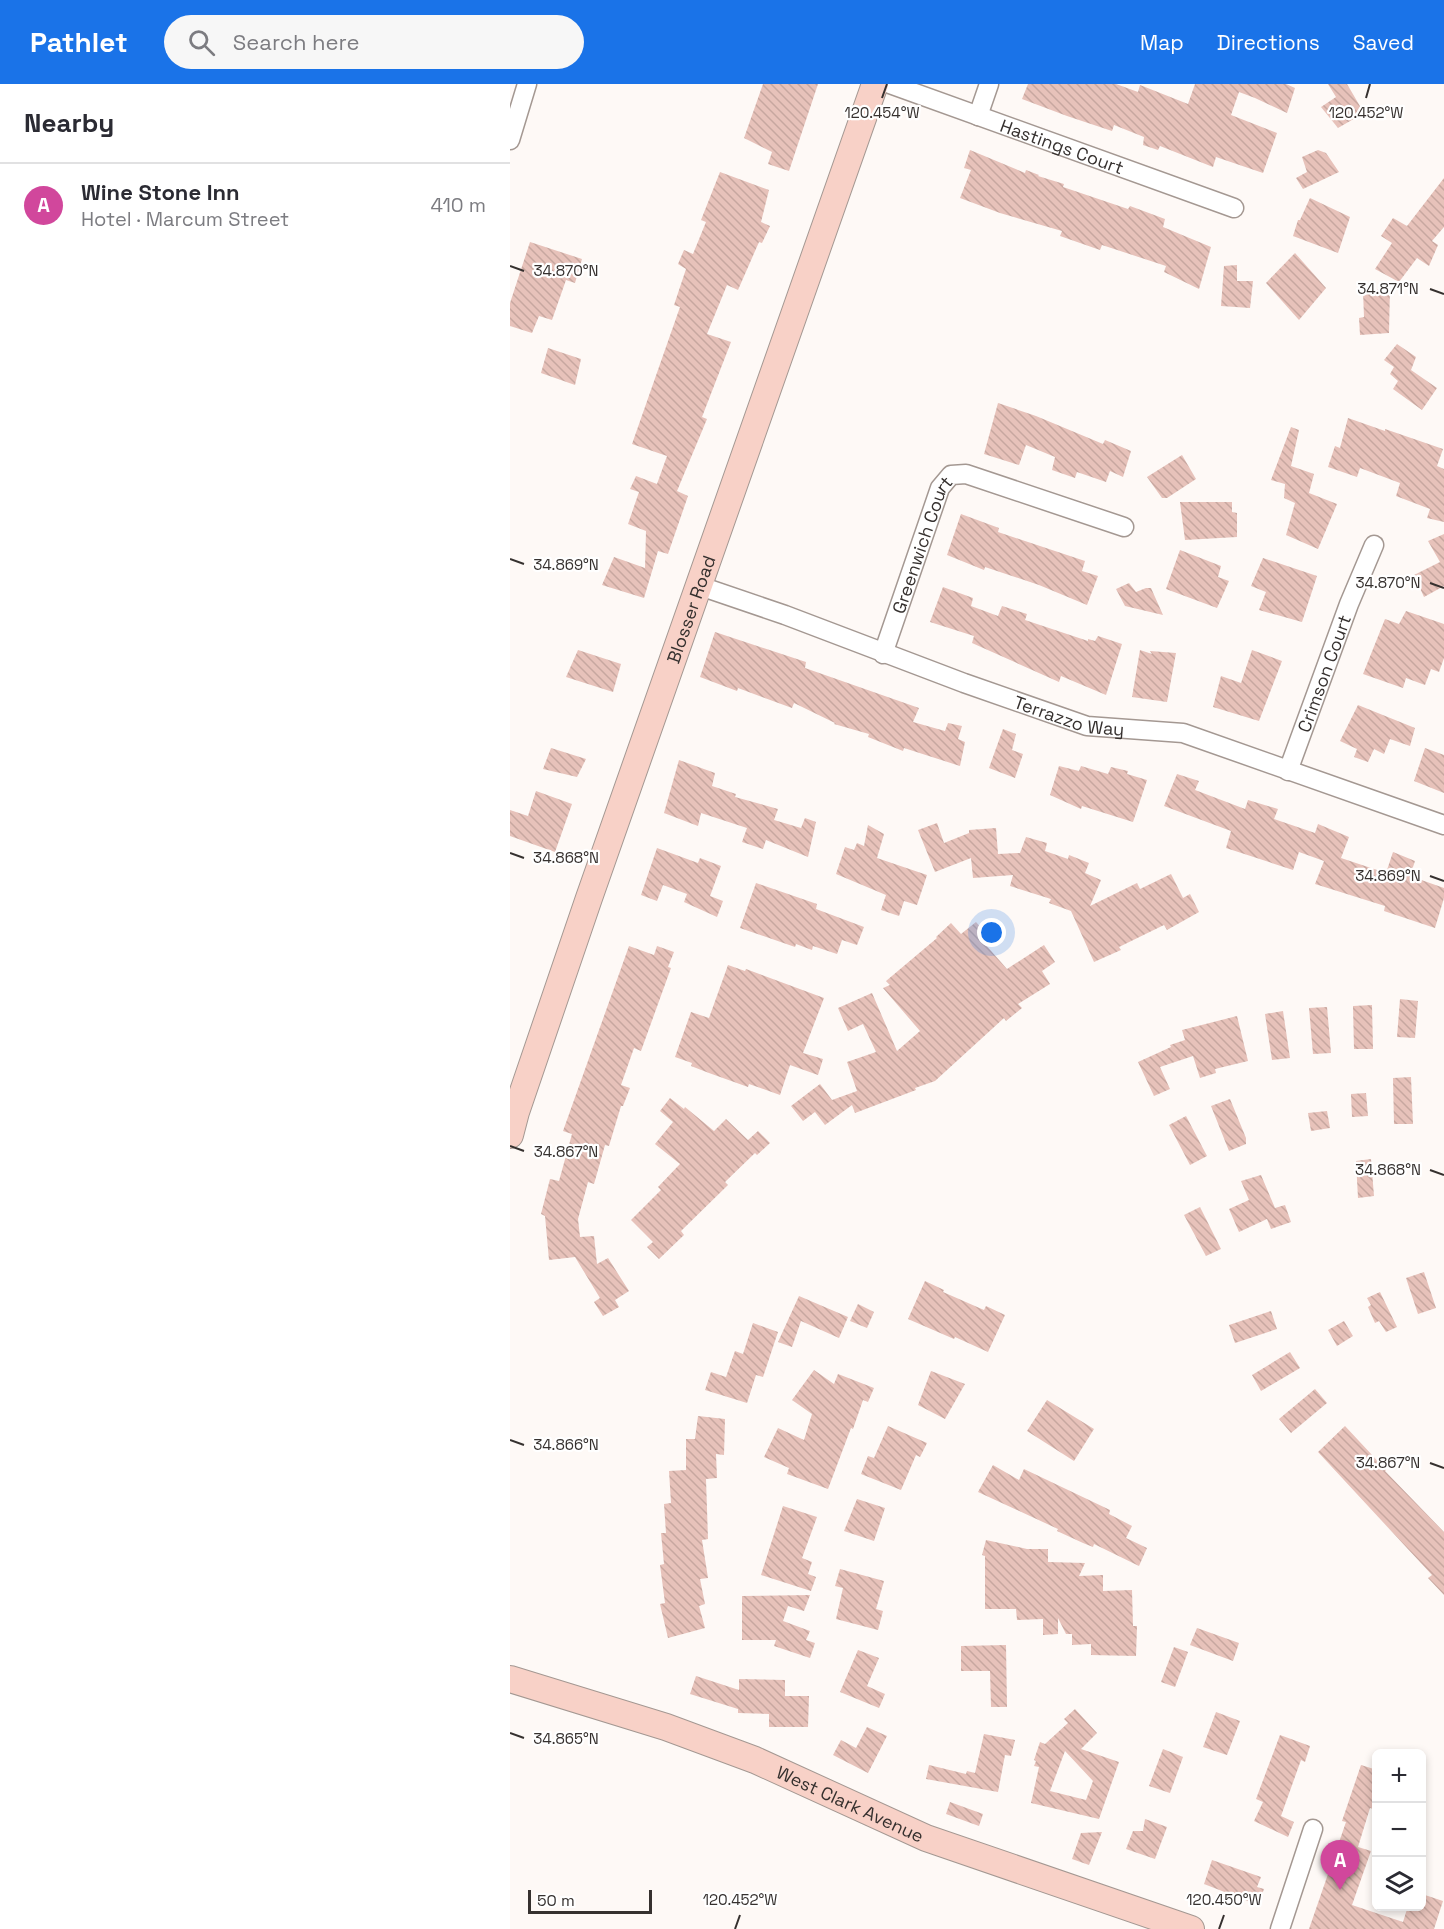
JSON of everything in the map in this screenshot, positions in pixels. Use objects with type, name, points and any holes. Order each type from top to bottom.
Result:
[{"type":"street","points":[[510,140],[527,84]]},
{"type":"street","name":"Blosser Road","points":[[510,1135],[589,898],[875,84]]},
{"type":"street","name":"Hastings Court","points":[[890,84],[1234,208]]},
{"type":"street","points":[[978,116],[989,84]]},
{"type":"street","name":"Greenwich Court","points":[[883,654],[940,488],[951,476],[966,474],[1124,527]]},
{"type":"street","name":"Crimson Court","points":[[1288,771],[1349,604],[1374,545]]},
{"type":"street","name":"Terrazzo Way","points":[[700,586],[785,615],[883,654],[1088,726],[1183,733],[1444,825]]},
{"type":"street","name":"West Clark Avenue","points":[[510,1679],[666,1727],[755,1760],[926,1838],[1191,1929]]},
{"type":"street","points":[[1280,1929],[1313,1829]]},
{"type":"building","points":[[763,84],[818,84],[789,171],[768,164],[772,152],[744,138]]},
{"type":"building","points":[[1028,84],[1116,84],[1138,92],[1140,85],[1188,104],[1195,84],[1286,84],[1295,88],[1287,113],[1239,92],[1231,115],[1277,133],[1263,173],[1216,157],[1213,167],[1160,146],[1158,150],[1143,145],[1144,137],[1114,125],[1112,131],[1022,99]]},
{"type":"building","points":[[1328,84],[1347,84],[1364,113],[1338,128],[1321,107],[1336,97]]},
{"type":"building","points":[[970,150],[1025,173],[1026,170],[1064,184],[1063,187],[1128,209],[1130,206],[1165,219],[1163,227],[1211,247],[1199,289],[1164,272],[1166,266],[1102,245],[1100,250],[1060,236],[1062,231],[1000,213],[960,198],[971,170],[964,168]]},
{"type":"building","points":[[1318,150],[1326,153],[1339,172],[1303,189],[1296,178],[1307,172],[1302,157]]},
{"type":"building","points":[[720,172],[769,190],[761,222],[770,226],[762,243],[759,242],[738,290],[727,285],[707,334],[731,342],[702,417],[707,419],[677,491],[688,496],[668,554],[658,551],[644,598],[602,585],[614,557],[645,568],[646,531],[628,524],[639,492],[630,489],[636,476],[657,484],[667,456],[632,444],[680,307],[674,305],[686,269],[678,264],[684,250],[693,254],[706,222],[701,220]]},
{"type":"building","points":[[1444,178],[1444,227],[1432,241],[1438,245],[1429,266],[1417,258],[1399,282],[1375,269],[1392,243],[1381,236],[1393,218],[1407,226]]},
{"type":"building","points":[[1310,198],[1350,217],[1338,253],[1293,236],[1298,220]]},
{"type":"building","points":[[530,242],[582,259],[575,283],[566,280],[552,320],[539,316],[532,333],[510,326],[510,303]]},
{"type":"building","points":[[1295,253],[1326,288],[1299,320],[1266,283]]},
{"type":"building","points":[[1237,265],[1237,281],[1253,281],[1250,308],[1221,306],[1224,266]]},
{"type":"building","points":[[1390,288],[1389,333],[1360,335],[1359,318],[1364,317],[1363,291]]},
{"type":"building","points":[[1397,344],[1416,357],[1411,370],[1437,388],[1422,410],[1393,389],[1398,381],[1390,374],[1394,367],[1384,360]]},
{"type":"building","points":[[548,348],[581,359],[575,385],[541,373]]},
{"type":"building","points":[[998,403],[1103,444],[1105,440],[1131,451],[1123,477],[1110,471],[1106,482],[1077,472],[1075,478],[1052,470],[1055,457],[1026,445],[1019,465],[984,454]]},
{"type":"building","points":[[1348,418],[1443,449],[1437,466],[1444,469],[1444,522],[1427,518],[1430,509],[1396,496],[1400,483],[1360,468],[1357,477],[1328,467],[1335,446],[1340,448]]},
{"type":"building","points":[[1291,427],[1299,430],[1291,466],[1314,474],[1309,493],[1337,504],[1318,549],[1286,535],[1295,503],[1284,498],[1285,484],[1271,480]]},
{"type":"building","points":[[1182,455],[1196,479],[1167,498],[1162,498],[1147,477]]},
{"type":"building","points":[[1180,502],[1232,502],[1232,512],[1237,513],[1237,537],[1185,540]]},
{"type":"building","points":[[961,514],[999,528],[998,532],[1085,561],[1082,571],[1098,576],[1087,605],[1039,585],[985,567],[984,570],[947,555]]},
{"type":"building","points":[[1444,534],[1444,586],[1424,597],[1414,575],[1440,562],[1428,541]]},
{"type":"building","points":[[1180,550],[1221,566],[1218,577],[1229,581],[1217,608],[1166,589]]},
{"type":"building","points":[[1263,558],[1317,576],[1302,622],[1259,610],[1266,592],[1251,586]]},
{"type":"building","points":[[1129,583],[1136,592],[1151,588],[1163,615],[1125,606],[1116,589]]},
{"type":"building","points":[[943,587],[973,598],[971,606],[998,616],[1002,606],[1027,614],[1025,620],[1088,641],[1088,639],[1095,641],[1098,636],[1122,644],[1106,695],[1061,676],[1059,682],[972,643],[974,636],[930,622]]},
{"type":"building","points":[[1406,611],[1444,624],[1444,658],[1439,672],[1431,669],[1425,685],[1406,678],[1403,688],[1363,674],[1385,619],[1399,624]]},
{"type":"building","points":[[715,632],[806,662],[805,668],[919,708],[913,722],[945,731],[948,723],[962,726],[958,739],[965,742],[960,766],[904,748],[903,751],[868,737],[869,734],[834,724],[794,703],[792,708],[700,677]]},
{"type":"building","points":[[578,650],[621,664],[613,692],[566,677]]},
{"type":"building","points":[[1140,650],[1152,654],[1150,651],[1176,653],[1167,702],[1132,697]]},
{"type":"building","points":[[1252,650],[1282,661],[1259,721],[1213,707],[1221,676],[1241,683]]},
{"type":"building","points":[[1358,705],[1415,728],[1410,746],[1390,739],[1384,754],[1374,749],[1368,762],[1354,757],[1357,749],[1340,741]]},
{"type":"building","points":[[1003,729],[1016,734],[1012,750],[1023,754],[1015,778],[989,768]]},
{"type":"building","points":[[551,748],[586,759],[577,777],[543,769]]},
{"type":"building","points":[[1425,748],[1444,755],[1444,793],[1414,781]]},
{"type":"building","points":[[679,760],[715,773],[712,786],[736,794],[735,797],[778,809],[774,820],[801,828],[805,818],[816,822],[808,857],[766,840],[763,849],[742,842],[747,828],[701,813],[698,826],[664,813]]},
{"type":"building","points":[[1059,766],[1079,771],[1081,766],[1108,774],[1111,767],[1128,771],[1127,774],[1147,780],[1133,822],[1082,806],[1081,809],[1050,795]]},
{"type":"building","points":[[1177,774],[1199,781],[1195,790],[1245,809],[1248,800],[1278,809],[1274,819],[1315,833],[1318,824],[1349,837],[1341,858],[1386,873],[1393,852],[1415,861],[1410,876],[1444,888],[1444,898],[1435,928],[1384,911],[1385,906],[1315,884],[1324,861],[1299,852],[1293,870],[1226,848],[1231,831],[1164,806]]},
{"type":"building","points":[[536,791],[572,804],[555,852],[510,836],[510,810],[528,816]]},
{"type":"building","points":[[937,823],[944,843],[969,833],[969,830],[996,828],[998,854],[1020,853],[1026,837],[1047,843],[1045,851],[1068,859],[1069,855],[1089,863],[1085,873],[1101,880],[1090,906],[1137,883],[1140,889],[1171,874],[1183,898],[1190,894],[1199,912],[1167,930],[1164,925],[1119,947],[1121,950],[1094,962],[1071,911],[1049,903],[1051,899],[1010,886],[1013,875],[973,878],[971,858],[935,872],[918,830]]},
{"type":"building","points":[[868,825],[884,834],[877,858],[927,875],[917,905],[904,901],[899,916],[881,910],[886,895],[836,874],[845,847],[854,850],[857,843],[864,846]]},
{"type":"building","points":[[657,848],[698,863],[700,858],[721,866],[710,896],[723,901],[717,917],[684,902],[687,894],[663,885],[657,901],[641,895]]},
{"type":"building","points":[[756,883],[817,904],[816,909],[864,927],[857,945],[842,940],[837,954],[813,946],[812,950],[796,944],[795,947],[740,928]]},
{"type":"building","points":[[976,922],[991,939],[985,944],[1007,969],[1044,945],[1055,962],[1042,971],[1050,984],[1018,1004],[1022,1008],[1006,1021],[1004,1018],[935,1081],[855,1113],[852,1105],[825,1125],[815,1112],[803,1121],[791,1106],[820,1084],[832,1100],[857,1091],[847,1062],[876,1052],[863,1024],[848,1031],[838,1008],[872,993],[897,1051],[920,1031],[883,988],[890,985],[886,981],[937,938],[951,923],[961,934]]},
{"type":"building","points":[[629,946],[654,955],[657,946],[674,952],[668,967],[671,968],[641,1051],[634,1048],[621,1085],[630,1088],[621,1106],[609,1146],[605,1145],[594,1184],[588,1182],[578,1219],[580,1237],[594,1236],[597,1264],[608,1258],[629,1291],[615,1300],[619,1307],[603,1316],[594,1302],[600,1298],[575,1257],[549,1260],[545,1216],[541,1214],[550,1179],[559,1181],[572,1134],[563,1131]]},
{"type":"building","points":[[728,965],[745,971],[746,969],[824,998],[803,1053],[823,1059],[818,1075],[790,1065],[780,1095],[749,1084],[748,1087],[709,1073],[691,1066],[692,1063],[675,1057],[691,1012],[709,1018]]},
{"type":"building","points":[[1400,999],[1418,1001],[1415,1038],[1397,1037]]},
{"type":"building","points":[[1372,1005],[1373,1049],[1354,1049],[1353,1006]]},
{"type":"building","points":[[1327,1007],[1331,1053],[1313,1054],[1309,1008]]},
{"type":"building","points":[[1283,1011],[1290,1058],[1272,1060],[1265,1014]]},
{"type":"building","points":[[1237,1016],[1248,1061],[1215,1069],[1216,1073],[1200,1078],[1193,1056],[1160,1067],[1170,1089],[1154,1096],[1138,1062],[1171,1047],[1170,1045],[1185,1040],[1182,1030]]},
{"type":"building","points":[[1411,1077],[1413,1124],[1394,1124],[1393,1078]]},
{"type":"building","points":[[1366,1093],[1368,1116],[1352,1117],[1351,1094]]},
{"type":"building","points":[[670,1098],[684,1109],[685,1107],[714,1131],[726,1119],[748,1140],[758,1131],[770,1143],[757,1155],[755,1153],[725,1182],[728,1185],[681,1231],[684,1235],[659,1259],[647,1247],[653,1242],[631,1220],[661,1190],[658,1187],[680,1164],[655,1144],[673,1122],[660,1111]]},
{"type":"building","points":[[1230,1099],[1246,1138],[1246,1144],[1229,1151],[1211,1106]]},
{"type":"building","points":[[1327,1111],[1330,1128],[1311,1131],[1308,1113]]},
{"type":"building","points":[[1186,1116],[1207,1156],[1190,1165],[1169,1125]]},
{"type":"building","points":[[1371,1159],[1374,1196],[1358,1198],[1356,1161]]},
{"type":"building","points":[[1261,1175],[1275,1208],[1285,1205],[1291,1222],[1271,1229],[1267,1219],[1239,1232],[1229,1209],[1249,1200],[1241,1181]]},
{"type":"building","points":[[1200,1207],[1221,1249],[1206,1256],[1184,1215]]},
{"type":"building","points":[[1424,1272],[1436,1308],[1418,1314],[1406,1278]]},
{"type":"building","points":[[925,1281],[944,1290],[943,1292],[984,1310],[986,1306],[1005,1315],[988,1352],[908,1319]]},
{"type":"building","points":[[1380,1292],[1397,1327],[1386,1332],[1379,1321],[1375,1323],[1368,1307],[1371,1305],[1367,1298]]},
{"type":"building","points":[[799,1296],[848,1317],[839,1338],[801,1321],[792,1347],[778,1342]]},
{"type":"building","points":[[858,1304],[874,1312],[867,1328],[850,1321]]},
{"type":"building","points":[[1271,1311],[1277,1329],[1235,1343],[1229,1325]]},
{"type":"building","points":[[1344,1321],[1353,1336],[1337,1346],[1328,1330]]},
{"type":"building","points":[[753,1323],[778,1332],[763,1377],[756,1375],[747,1403],[705,1390],[711,1372],[726,1377],[735,1351],[743,1354]]},
{"type":"building","points":[[1290,1352],[1300,1368],[1261,1391],[1252,1375]]},
{"type":"building","points":[[814,1370],[834,1384],[838,1374],[874,1388],[868,1402],[863,1400],[828,1489],[787,1474],[789,1468],[764,1457],[778,1428],[804,1440],[812,1414],[792,1400]]},
{"type":"building","points":[[931,1371],[965,1384],[945,1419],[918,1405]]},
{"type":"building","points":[[1315,1389],[1327,1403],[1291,1433],[1279,1419]]},
{"type":"building","points":[[1047,1400],[1094,1429],[1074,1461],[1027,1431]]},
{"type":"building","points":[[698,1416],[725,1419],[724,1455],[716,1454],[717,1478],[706,1479],[708,1539],[702,1540],[708,1578],[700,1579],[705,1604],[699,1606],[705,1628],[668,1638],[660,1604],[665,1603],[660,1565],[664,1564],[661,1533],[666,1533],[664,1504],[671,1503],[669,1471],[686,1470],[686,1439],[695,1439]]},
{"type":"building","points":[[888,1426],[927,1443],[920,1457],[916,1455],[901,1490],[861,1474],[868,1456],[874,1458]]},
{"type":"building","points":[[1345,1426],[1444,1532],[1444,1595],[1428,1578],[1432,1575],[1318,1452]]},
{"type":"building","points":[[993,1465],[1019,1480],[1024,1469],[1110,1510],[1109,1514],[1132,1526],[1126,1538],[1147,1548],[1139,1566],[1094,1544],[1093,1547],[1083,1543],[978,1492]]},
{"type":"building","points":[[857,1499],[885,1508],[874,1541],[844,1531]]},
{"type":"building","points":[[783,1506],[817,1517],[802,1558],[812,1562],[808,1574],[816,1577],[811,1591],[761,1575]]},
{"type":"building","points":[[986,1540],[1027,1549],[1048,1549],[1048,1562],[1085,1563],[1079,1576],[1103,1575],[1103,1591],[1132,1590],[1133,1626],[1137,1626],[1136,1656],[1091,1655],[1091,1644],[1072,1645],[1072,1634],[1066,1634],[1058,1618],[1058,1634],[1043,1635],[1043,1619],[1017,1620],[1016,1609],[985,1609],[985,1556],[982,1555]]},
{"type":"building","points":[[840,1569],[884,1581],[876,1609],[883,1611],[878,1630],[836,1619],[843,1588],[835,1586]]},
{"type":"building","points":[[810,1595],[804,1611],[788,1606],[783,1621],[810,1631],[806,1640],[815,1643],[810,1658],[774,1646],[776,1640],[742,1640],[742,1596]]},
{"type":"building","points":[[1197,1628],[1239,1643],[1233,1661],[1190,1645]]},
{"type":"building","points":[[1006,1645],[1007,1707],[991,1707],[990,1671],[961,1671],[961,1646]]},
{"type":"building","points":[[1174,1647],[1188,1652],[1175,1687],[1161,1682]]},
{"type":"building","points":[[858,1650],[879,1658],[867,1686],[885,1694],[879,1708],[840,1692]]},
{"type":"building","points":[[696,1676],[739,1690],[739,1679],[785,1680],[785,1696],[809,1696],[808,1727],[769,1727],[769,1714],[738,1713],[738,1709],[690,1694]]},
{"type":"building","points":[[1075,1709],[1097,1733],[1081,1749],[1119,1762],[1099,1819],[1031,1803],[1039,1767],[1034,1766],[1036,1761],[1034,1760],[1040,1742],[1045,1744],[1068,1723],[1064,1719]],"holes":[[[1065,1751],[1093,1781],[1086,1800],[1050,1791]]]},
{"type":"building","points":[[1216,1712],[1240,1721],[1227,1755],[1203,1747]]},
{"type":"building","points":[[867,1727],[887,1736],[868,1773],[833,1755],[841,1740],[856,1748]]},
{"type":"building","points":[[984,1734],[1015,1740],[1011,1756],[1005,1755],[998,1792],[926,1779],[929,1765],[966,1774],[967,1771],[975,1773]]},
{"type":"building","points":[[1280,1735],[1310,1746],[1305,1762],[1301,1760],[1281,1816],[1294,1822],[1288,1837],[1254,1821],[1263,1802],[1256,1799]]},
{"type":"building","points":[[1163,1749],[1183,1757],[1170,1793],[1149,1786]]},
{"type":"building","points":[[1361,1765],[1372,1768],[1372,1809],[1370,1808],[1358,1847],[1371,1851],[1352,1905],[1403,1922],[1406,1911],[1426,1911],[1426,1895],[1443,1901],[1434,1929],[1309,1929],[1346,1822],[1342,1821]]},
{"type":"building","points":[[950,1802],[983,1814],[979,1826],[946,1814]]},
{"type":"building","points":[[1145,1819],[1167,1827],[1155,1859],[1126,1849],[1133,1831],[1143,1831]]},
{"type":"building","points":[[1102,1832],[1089,1865],[1072,1859],[1081,1833]]},
{"type":"building","points":[[1212,1860],[1261,1877],[1257,1887],[1264,1889],[1258,1905],[1204,1884]]},
{"type":"place","name":"Wine Stone Inn","points":[[1340,1890]]}]
